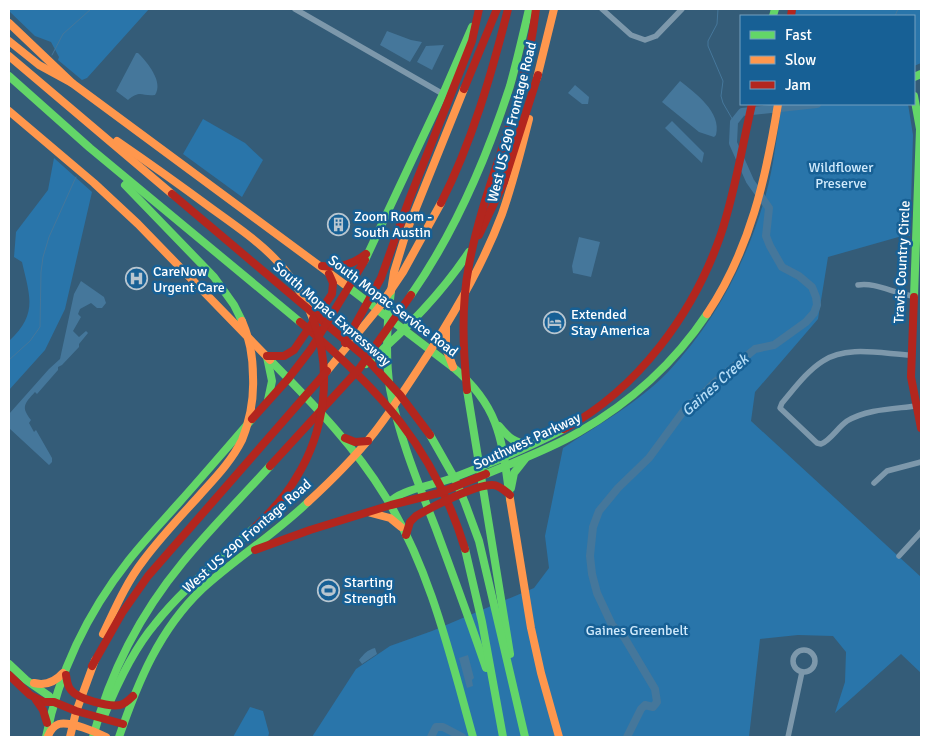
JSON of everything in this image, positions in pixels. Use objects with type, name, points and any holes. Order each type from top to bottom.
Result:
[{"type":"main road","points":[[46,737],[54,702],[66,670],[91,616],[110,585],[139,549],[290,380],[353,292],[368,253],[443,94],[479,9]]},
{"type":"main road","points":[[336,361],[381,278],[409,200],[472,41],[479,9]]},
{"type":"main road","points":[[494,690],[401,437],[390,387],[388,314],[394,272],[402,242],[497,9]]},
{"type":"main road","points":[[92,666],[122,613],[148,576],[315,388],[360,334],[406,266],[438,211],[467,145],[479,114],[508,9]]},
{"type":"main road","points":[[93,737],[108,687],[128,640],[161,588],[359,369],[419,284],[451,229],[487,152],[510,85],[530,9]]},
{"type":"main road","points":[[514,689],[510,651],[467,390],[463,307],[474,237],[516,104],[537,9]]},
{"type":"main road","name":"West US 290 Frontage Road","points":[[119,737],[133,695],[153,651],[175,618],[204,586],[297,514],[356,454],[392,408],[447,324],[470,284],[499,221],[519,160],[554,9]]},
{"type":"main road","name":"South Mopac Service Road","points":[[9,24],[72,83],[164,149],[418,340],[454,368],[474,387],[495,420],[504,457],[531,628],[559,737]]},
{"type":"main road","points":[[9,41],[37,64],[72,83]]},
{"type":"main road","name":"South Mopac Expressway","points":[[9,56],[365,357],[416,413],[442,454],[467,507],[480,546],[525,737]]},
{"type":"main road","points":[[359,369],[375,357],[424,309],[454,274],[474,243],[490,214],[504,182],[538,75]]},
{"type":"main road","name":"South Mopac Expressway","points":[[9,76],[90,148],[354,368],[389,406],[428,461],[452,513],[471,575],[490,660],[496,706],[503,737]]},
{"type":"main road","name":"Travis Country Circle","points":[[915,102],[920,129],[919,204],[918,265],[912,323],[911,377],[921,428]]},
{"type":"main road","name":"Southwest Parkway","points":[[242,556],[301,532],[367,513],[392,501],[403,493],[437,484],[504,457],[561,431],[594,411],[633,375],[670,332],[696,291],[712,258],[728,210],[752,105]]},
{"type":"main road","name":"Southwest Parkway","points":[[392,501],[441,492],[556,444],[602,418],[636,393],[663,368],[690,338],[712,308],[746,242],[762,191],[778,105]]},
{"type":"main road","points":[[67,106],[94,122],[261,245],[277,259],[302,294],[317,326],[324,355],[325,391],[320,426],[304,467],[293,485],[279,502],[172,605],[147,633],[113,694],[97,737]]},
{"type":"main road","points":[[9,111],[118,205],[267,356],[343,437],[392,501],[430,595],[473,737]]},
{"type":"main road","points":[[70,737],[92,666],[119,600],[142,563],[223,470],[236,452],[244,433],[251,407],[254,383],[253,360],[249,339],[241,315],[214,277],[100,161],[90,148]]},
{"type":"main road","points":[[320,266],[345,267],[358,261],[368,253]]},
{"type":"main road","points":[[267,356],[284,356],[294,350],[332,294],[333,283],[329,273]]},
{"type":"main road","points":[[447,324],[446,348],[454,368]]},
{"type":"main road","points":[[265,406],[271,392],[272,382],[267,356]]},
{"type":"main road","points":[[495,420],[512,441],[517,444],[532,444]]},
{"type":"main road","points":[[343,437],[356,442],[368,441]]},
{"type":"main road","points":[[404,532],[410,521],[421,513],[477,488],[490,485],[495,486],[510,495],[514,473],[527,456]]},
{"type":"main road","points":[[367,513],[390,518],[404,532]]},
{"type":"main road","points":[[9,664],[54,702],[76,711],[123,724]]},
{"type":"main road","points":[[26,680],[44,686],[58,680],[66,670]]},
{"type":"main road","points":[[66,670],[66,684],[80,698],[121,705],[133,695]]},
{"type":"main road","points":[[9,675],[44,710],[48,724]]},
{"type":"main road","points":[[30,695],[47,703],[54,702]]},
{"type":"main road","points":[[46,737],[52,728],[59,724],[66,724],[106,737]]},
{"type":"street","points":[[295,9],[443,94]]},
{"type":"street","points":[[602,9],[631,34],[645,40],[656,36],[682,9]]},
{"type":"street","points":[[858,285],[871,285],[895,293],[914,296]]},
{"type":"street","points":[[912,323],[921,323]]},
{"type":"street","points":[[911,355],[853,352],[828,358],[812,370],[782,403],[780,408],[816,443],[821,444],[857,416],[877,411],[916,406]]},
{"type":"street","points":[[874,483],[887,471],[921,462]]},
{"type":"street","points":[[899,556],[920,535]]},
{"type":"street","points":[[788,737],[802,672]]},
{"type":"green space","points":[[9,9],[149,9],[87,78],[82,80],[58,60],[59,57],[51,42],[35,36]]},
{"type":"green space","points":[[796,9],[921,9],[921,63],[915,66],[915,15],[795,15]]},
{"type":"green space","points":[[782,105],[908,105],[913,135],[910,236],[902,236],[828,257],[818,319],[755,392],[751,421],[921,577],[921,673],[901,654],[835,713],[845,682],[846,652],[833,636],[798,635],[760,639],[749,737],[312,737],[356,669],[390,646],[432,631],[534,588],[549,568],[545,536],[563,448],[618,413],[657,383],[701,332],[728,289],[739,266],[758,219],[771,172]]},
{"type":"green space","points":[[203,119],[245,143],[263,160],[242,197],[183,154]]},
{"type":"green space","points":[[54,158],[92,192],[65,309],[45,350],[9,390],[9,341],[24,322],[29,304],[22,262],[14,257],[16,232],[48,190]]},
{"type":"green space","points":[[250,707],[263,711],[269,733],[268,737],[233,737]]},
{"type":"shaded area","points":[[387,31],[422,42],[410,62],[380,45]]},
{"type":"shaded area","points":[[444,45],[432,70],[417,62],[426,46]]},
{"type":"shaded area","points":[[136,53],[142,57],[153,72],[156,78],[157,90],[155,95],[139,94],[128,100],[116,91]]},
{"type":"shaded area","points":[[680,81],[700,97],[711,111],[717,127],[714,137],[699,132],[662,102]]},
{"type":"shaded area","points":[[575,85],[589,97],[588,104],[582,104],[568,93]]},
{"type":"shaded area","points":[[672,121],[704,153],[702,163],[665,128]]},
{"type":"shaded area","points":[[579,237],[600,242],[591,277],[573,273],[572,266]]},
{"type":"shaded area","points":[[81,281],[104,297],[106,303],[102,308],[97,308],[91,303],[80,309],[78,314],[81,317],[73,331],[79,337],[86,331],[88,333],[79,344],[79,347],[58,367],[58,370],[37,394],[35,392],[25,406],[31,420],[29,423],[34,432],[36,430],[52,458],[52,462],[49,465],[9,428],[9,414],[60,359],[74,294]]},
{"type":"shaded area","points":[[375,648],[377,654],[362,664],[359,660],[368,651]]},
{"type":"shaded area","points":[[468,655],[474,678],[472,680],[473,686],[467,688],[459,658]]},
{"type":"waterway","points":[[52,55],[63,34],[91,9]]},
{"type":"waterway","points":[[718,9],[717,24],[708,41],[708,46],[723,81],[721,96],[723,103],[734,122]]},
{"type":"waterway","name":"Gaines Creek","points":[[895,15],[898,9]]},
{"type":"waterway","name":"Gaines Creek","points":[[627,737],[641,709],[645,705],[653,707],[657,702],[655,689],[624,637],[612,625],[597,593],[590,556],[593,527],[599,511],[618,488],[649,458],[688,405],[697,400],[714,383],[755,349],[774,345],[806,322],[814,313],[817,305],[812,287],[799,276],[782,267],[770,246],[766,236],[769,208],[750,181],[733,143],[734,122],[742,112],[808,105]]},
{"type":"waterway","points":[[9,360],[30,341],[40,327],[43,257],[49,237],[76,177]]},
{"type":"waterway","name":"Gaines Creek","points":[[431,737],[436,727],[443,727],[462,737]]},
{"type":"traffic: fast","points":[[411,295],[442,246],[480,168],[510,86],[529,9]]},
{"type":"traffic: fast","points":[[773,15],[775,9]]},
{"type":"traffic: fast","points":[[365,260],[443,94],[472,27]]},
{"type":"traffic: fast","points":[[915,77],[921,74]]},
{"type":"traffic: fast","points":[[9,76],[90,148],[300,322]]},
{"type":"traffic: fast","points":[[914,297],[920,129],[915,102]]},
{"type":"traffic: fast","points":[[125,185],[214,277],[234,305],[242,321]]},
{"type":"traffic: fast","points":[[366,364],[422,311],[447,283],[469,252]]},
{"type":"traffic: fast","points":[[344,284],[454,368],[481,397],[497,427],[510,499]]},
{"type":"traffic: fast","points":[[391,291],[387,352],[388,377],[398,425],[486,668]]},
{"type":"traffic: fast","points":[[486,474],[568,438],[616,408],[666,365],[681,349],[707,314]]},
{"type":"traffic: fast","points":[[267,357],[272,381],[268,400]]},
{"type":"traffic: fast","points":[[270,360],[317,408],[360,459],[401,524],[427,582],[447,644],[473,737]]},
{"type":"traffic: fast","points":[[467,390],[510,654]]},
{"type":"traffic: fast","points":[[46,737],[67,666],[101,600],[135,553],[252,419]]},
{"type":"traffic: fast","points":[[499,426],[512,439],[520,443],[530,444]]},
{"type":"traffic: fast","points":[[391,505],[392,500],[404,493],[479,468],[564,429]]},
{"type":"traffic: fast","points":[[430,435],[455,479],[479,541],[525,737]]},
{"type":"traffic: fast","points":[[511,488],[514,473],[525,459]]},
{"type":"traffic: fast","points":[[93,737],[108,690],[118,667],[128,645],[153,602],[193,550],[270,466]]},
{"type":"traffic: fast","points":[[119,737],[142,677],[162,639],[187,605],[202,589],[308,502]]},
{"type":"traffic: fast","points":[[105,714],[127,667],[155,624],[190,586],[254,528]]},
{"type":"traffic: fast","points":[[465,549],[482,622],[503,737]]},
{"type":"traffic: fast","points":[[9,664],[54,702]]},
{"type":"traffic: slow","points":[[537,78],[554,9]]},
{"type":"traffic: slow","points":[[9,23],[72,83],[344,284]]},
{"type":"traffic: slow","points":[[9,41],[39,65],[72,83]]},
{"type":"traffic: slow","points":[[9,56],[172,194]]},
{"type":"traffic: slow","points":[[391,291],[394,272],[406,233],[464,89]]},
{"type":"traffic: slow","points":[[707,314],[735,265],[754,213],[768,159],[778,105]]},
{"type":"traffic: slow","points":[[9,111],[94,183],[138,224],[270,360]]},
{"type":"traffic: slow","points":[[308,502],[334,478],[382,423],[432,348],[461,299],[479,266],[502,214],[529,119]]},
{"type":"traffic: slow","points":[[117,141],[258,243],[284,268],[295,283],[313,319]]},
{"type":"traffic: slow","points":[[327,371],[380,306],[403,272],[441,203]]},
{"type":"traffic: slow","points":[[103,634],[121,596],[137,569],[163,536],[222,470],[242,440],[251,409],[253,393],[250,348],[242,321]]},
{"type":"traffic: slow","points":[[446,327],[446,348],[453,367]]},
{"type":"traffic: slow","points":[[510,499],[531,628],[541,673],[559,737]]},
{"type":"traffic: slow","points":[[371,513],[390,518],[401,527]]},
{"type":"traffic: slow","points":[[70,737],[76,712],[95,660]]},
{"type":"traffic: slow","points":[[34,683],[50,682],[57,679],[63,673]]},
{"type":"traffic: slow","points":[[48,736],[55,726],[64,723],[96,732],[106,737]]},
{"type":"traffic: jam","points":[[345,343],[381,278],[409,200],[472,41],[479,9]]},
{"type":"traffic: jam","points":[[464,89],[497,9]]},
{"type":"traffic: jam","points":[[441,203],[462,156],[480,108],[508,9]]},
{"type":"traffic: jam","points":[[467,390],[463,327],[466,280],[484,204],[522,82],[536,9]]},
{"type":"traffic: jam","points":[[791,15],[792,9]]},
{"type":"traffic: jam","points":[[479,235],[504,182],[538,75]]},
{"type":"traffic: jam","points":[[564,429],[616,393],[639,371],[679,320],[710,263],[721,234],[734,186],[752,105]]},
{"type":"traffic: jam","points":[[172,194],[365,357],[400,395],[430,435]]},
{"type":"traffic: jam","points":[[322,266],[346,265],[366,254]]},
{"type":"traffic: jam","points":[[252,419],[288,379],[311,349],[365,260]]},
{"type":"traffic: jam","points":[[267,356],[284,356],[294,350],[332,294],[333,283],[329,274]]},
{"type":"traffic: jam","points":[[270,466],[359,369],[411,295]]},
{"type":"traffic: jam","points":[[914,297],[911,377],[921,428]]},
{"type":"traffic: jam","points":[[254,528],[287,492],[306,460],[314,441],[323,400],[324,380],[323,359],[313,319]]},
{"type":"traffic: jam","points":[[300,322],[355,371],[400,422],[420,450],[437,480],[465,549]]},
{"type":"traffic: jam","points":[[92,666],[122,613],[148,576],[327,371]]},
{"type":"traffic: jam","points":[[345,438],[355,442],[368,441]]},
{"type":"traffic: jam","points":[[255,550],[310,530],[391,505],[439,493],[486,474]]},
{"type":"traffic: jam","points":[[406,535],[410,522],[416,516],[465,492],[495,485],[510,495]]},
{"type":"traffic: jam","points":[[9,675],[30,695],[44,702],[54,702],[76,711],[123,724]]},
{"type":"traffic: jam","points":[[66,675],[67,683],[74,693],[94,702],[120,705],[133,696]]},
{"type":"traffic: jam","points":[[36,700],[43,710],[47,723]]},
{"type":"place","name":"Zoom Room - South Austin","points":[[338,224]]},
{"type":"place","name":"CareNow Urgent Care","points":[[137,279]]},
{"type":"place","name":"Extended Stay America","points":[[555,322]]},
{"type":"place","name":"Starting Strength","points":[[328,590]]},
{"type":"park label","name":"Wildflower Preserve","points":[[841,176]]},
{"type":"park label","name":"Gaines Greenbelt","points":[[637,630]]}]
